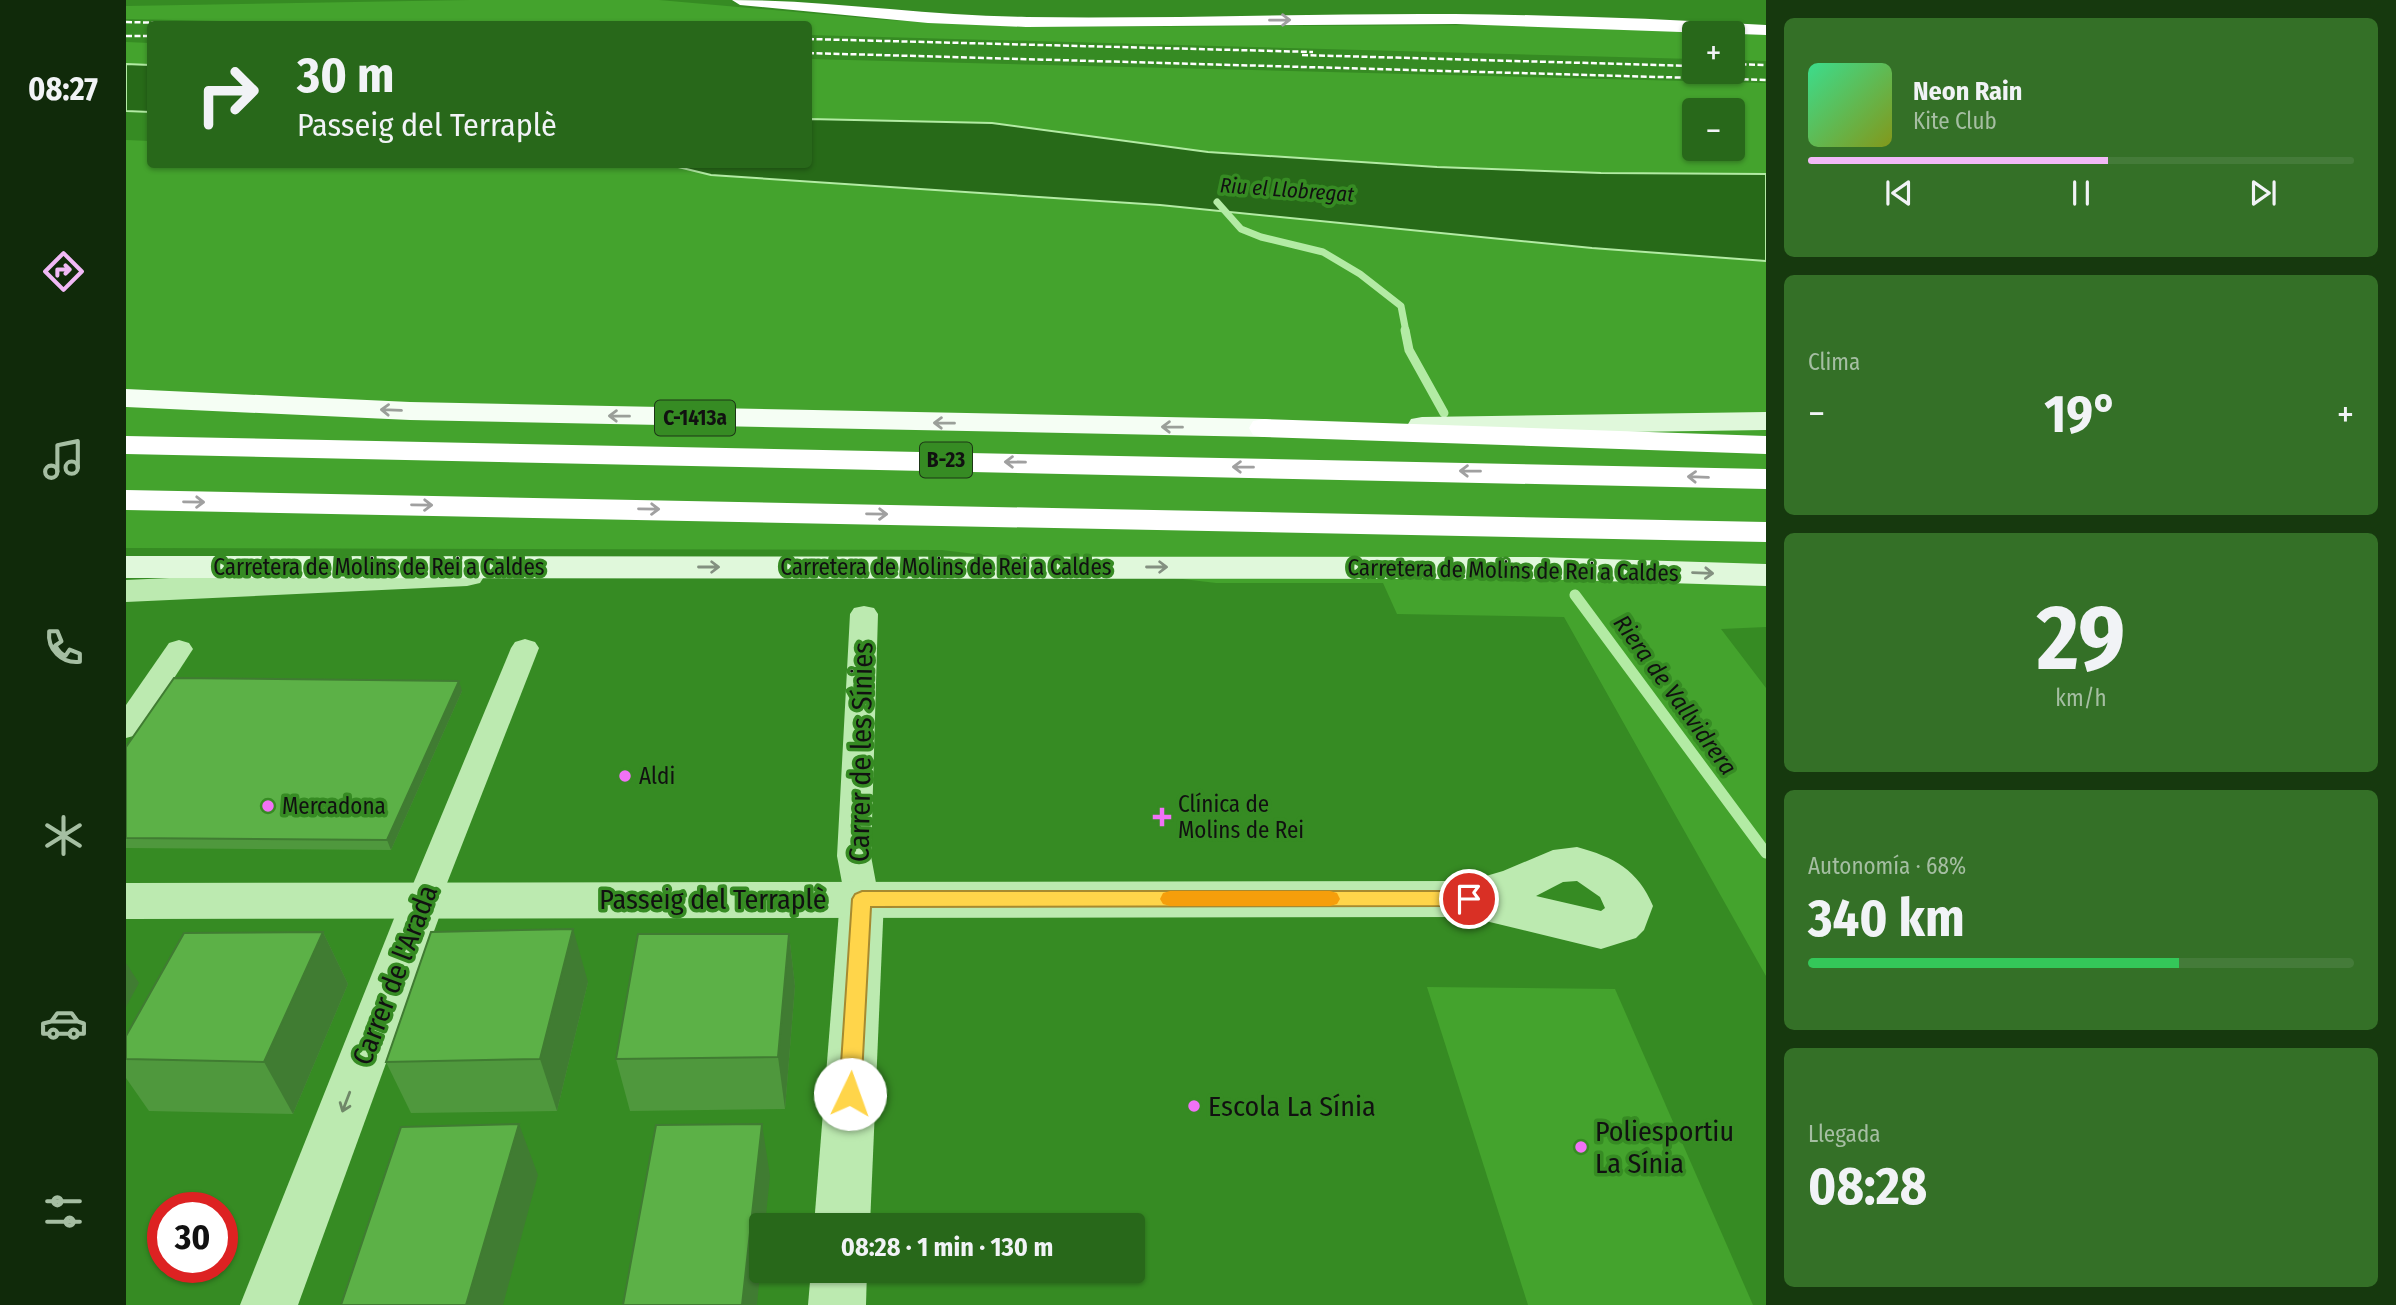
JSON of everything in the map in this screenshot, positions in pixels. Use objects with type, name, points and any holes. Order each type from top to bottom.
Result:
[{"type":"highway","points":[[740,0],[928,18],[1026,22],[1456,19],[1682,26]]},
{"type":"highway","points":[[879,0],[933,5],[987,4]]},
{"type":"highway","points":[[1409,2],[1765,20]]},
{"type":"highway","points":[[1328,3],[1682,25]]},
{"type":"highway","points":[[820,7],[979,18],[1064,20],[1166,18],[1253,4]]},
{"type":"highway","points":[[1618,7],[1765,20]]},
{"type":"highway","points":[[1745,22],[1765,20]]},
{"type":"highway","points":[[1264,428],[1766,445]]},
{"type":"highway","name":"B-23","points":[[126,445],[1766,479]]},
{"type":"highway","points":[[126,500],[1766,532]]},
{"type":"main road","name":"C-1413a","points":[[126,398],[410,411],[1264,428],[1766,421]]},
{"type":"main road","name":"Carretera de Molins de Rei a Caldes","points":[[126,567],[1524,568],[1766,575]]},
{"type":"street","points":[[126,590],[628,567]]},
{"type":"street","name":"Carrer de les Sínies","points":[[843,1213],[862,899],[854,856],[864,614]]},
{"type":"street","name":"Carrer de l'Arada","points":[[270,1305],[423,901],[525,648]]},
{"type":"street","points":[[126,728],[179,649]]},
{"type":"street","points":[[1574,864],[1604,873],[1625,893],[1629,914],[1614,928],[1601,930],[1469,899],[1516,884],[1550,869],[1574,864]]},
{"type":"street","points":[[1550,869],[1543,875],[1540,884],[1542,895],[1558,915],[1571,923]]},
{"type":"street","name":"Passeig del Terraplè","points":[[126,901],[1469,899]]},
{"type":"street","points":[[837,1305],[838,1283]]},
{"type":"shaded area","points":[[469,0],[659,0],[887,20],[1027,27],[1494,25],[1682,31],[1682,59],[812,35],[812,21],[126,19],[126,6]]},
{"type":"shaded area","points":[[1745,34],[1766,35],[1766,61],[1745,60]]},
{"type":"shaded area","points":[[126,42],[147,43],[147,65],[126,64]]},
{"type":"shaded area","points":[[812,59],[1682,81],[1682,84],[1766,83],[1766,174],[1601,173],[1437,167],[1208,152],[992,123],[812,119]]},
{"type":"shaded area","points":[[126,140],[147,141],[147,168],[685,168],[712,175],[1160,205],[1592,248],[1766,261],[1766,627],[1721,629],[1766,688],[1766,976],[1564,617],[1397,614],[1383,583],[1216,583],[942,550],[126,548]]},
{"type":"shaded area","name":"Poliesportiu La Sínia","points":[[1427,987],[1615,989],[1753,1305],[1528,1305]]},
{"type":"water","points":[[126,64],[147,65],[147,112],[126,111]]},
{"type":"water","name":"Riu el Llobregat","points":[[812,119],[992,123],[1208,152],[1437,167],[1601,173],[1766,174],[1766,261],[1592,248],[1160,205],[711,175],[682,168],[812,168]]},
{"type":"building","name":"Mercadona","points":[[174,678],[459,681],[387,840],[126,838],[126,747]]},
{"type":"building","points":[[573,929],[540,1059],[386,1062],[431,932]]},
{"type":"building","points":[[323,932],[264,1062],[126,1059],[126,1036],[184,933]]},
{"type":"building","points":[[638,934],[789,934],[778,1057],[616,1059]]},
{"type":"building","points":[[519,1124],[466,1305],[341,1305],[401,1127]]},
{"type":"building","points":[[762,1124],[752,1213],[749,1213],[749,1242],[742,1305],[623,1305],[656,1125]]},
{"type":"waterway","name":"Riera de Vallvidrera","points":[[1217,202],[1241,229],[1261,237],[1323,252],[1360,274],[1401,306],[1406,332]]},
{"type":"waterway","name":"Riera de Vallvidrera","points":[[1405,330],[1409,350],[1444,413]]},
{"type":"waterway","name":"Riera de Vallvidrera","points":[[1575,595],[1766,853]]},
{"type":"railway","points":[[126,22],[147,22]]},
{"type":"railway","points":[[126,36],[147,36]]},
{"type":"railway","points":[[812,39],[1313,52]]},
{"type":"railway","points":[[812,53],[1766,80]]},
{"type":"railway","points":[[1302,55],[1682,66]]},
{"type":"railway","points":[[1745,64],[1766,65]]},
{"type":"slow traffic","points":[[1170,899],[1330,899]]},
{"type":"place","name":"Aldi","points":[[625,776]]},
{"type":"place","name":"Mercadona","points":[[268,806]]},
{"type":"place","name":"Clínica de Molins de Rei","points":[[1162,817]]},
{"type":"place","name":"Escola La Sínia","points":[[1194,1106]]},
{"type":"place","name":"Poliesportiu La Sínia","points":[[1581,1147]]},
{"type":"route","points":[[850,1094],[862,899],[1469,899]]}]
